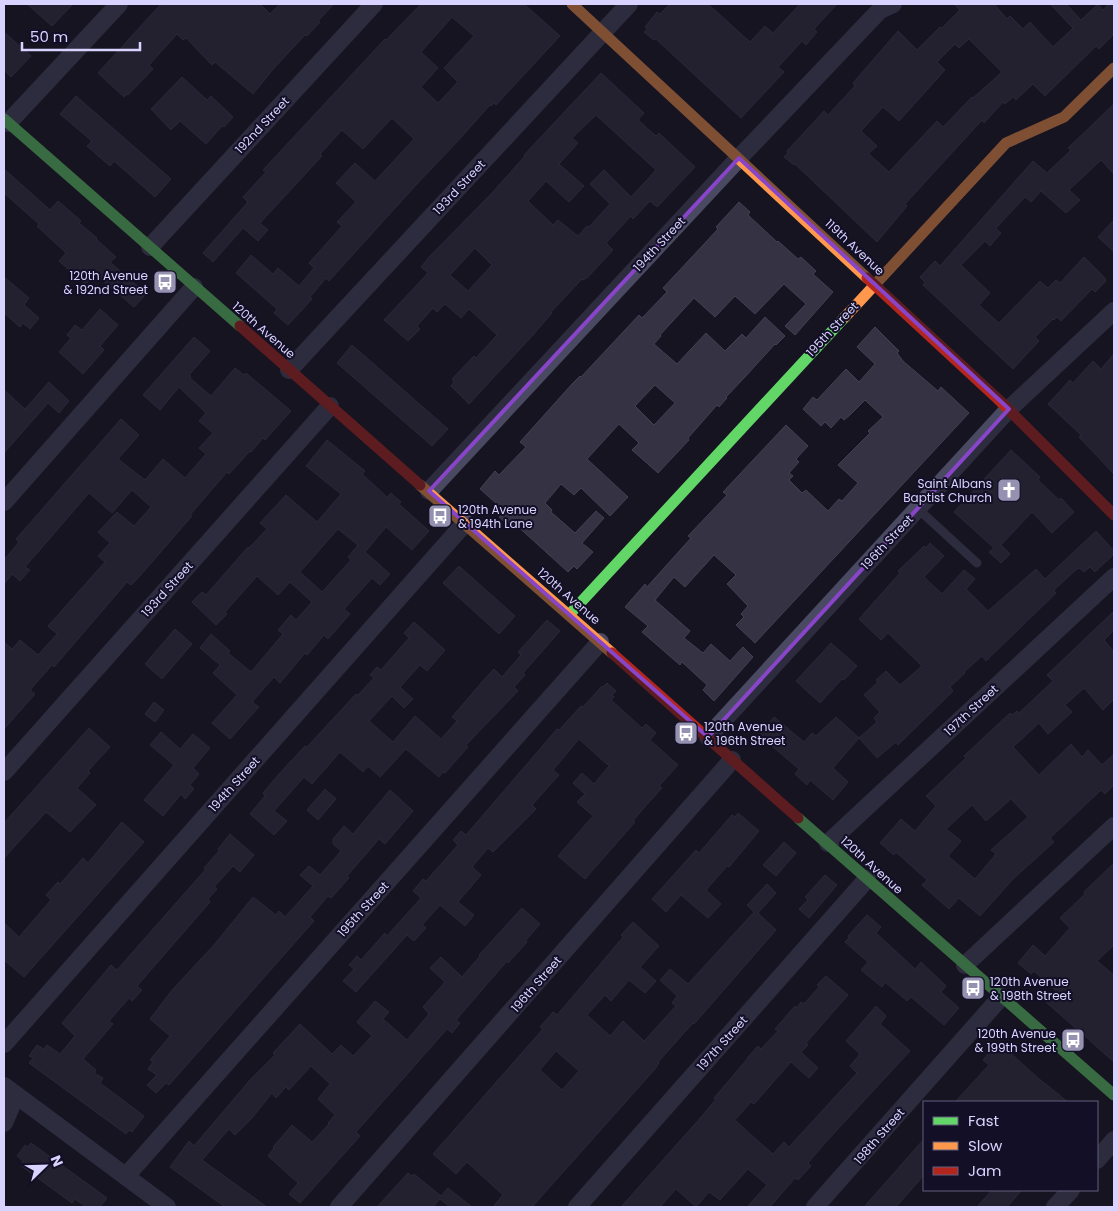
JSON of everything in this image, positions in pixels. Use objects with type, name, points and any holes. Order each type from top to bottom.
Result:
[{"type":"street","points":[[6,121],[119,4]]},
{"type":"street","name":"192nd Street","points":[[150,247],[374,4]]},
{"type":"street","name":"119th Avenue","points":[[572,4],[1009,409],[1114,515]]},
{"type":"street","name":"193rd Street","points":[[289,370],[629,4]]},
{"type":"street","name":"194th Street","points":[[429,491],[739,158],[880,10],[893,4]]},
{"type":"street","name":"195th Street","points":[[569,614],[1006,143],[1064,117],[1114,68]]},
{"type":"street","name":"120th Avenue","points":[[6,121],[569,614],[1114,1096]]},
{"type":"street","points":[[4,502],[194,287]]},
{"type":"street","name":"196th Street","points":[[708,737],[1009,409],[1114,311]]},
{"type":"street","name":"193rd Street","points":[[4,772],[330,406]]},
{"type":"street","name":"194th Street","points":[[4,1044],[465,523]]},
{"type":"street","name":"197th Street","points":[[828,843],[1114,577]]},
{"type":"street","name":"195th Street","points":[[126,1176],[600,642]]},
{"type":"street","name":"196th Street","points":[[339,1207],[732,760]]},
{"type":"street","points":[[965,965],[1114,826]]},
{"type":"street","name":"197th Street","points":[[577,1207],[867,879]]},
{"type":"street","name":"198th Street","points":[[816,1207],[1001,997]]},
{"type":"street","points":[[4,1123],[10,1090],[167,1207]]},
{"type":"street","points":[[1098,1159],[1114,1140]]},
{"type":"street","points":[[1055,1207],[1069,1191]]},
{"type":"lane","points":[[918,509],[977,563]]},
{"type":"highlighted area","points":[[739,158],[1009,409],[708,737],[429,491]]},
{"type":"building","points":[[27,4],[73,4],[52,26]]},
{"type":"building","points":[[161,4],[260,4],[270,14],[280,4],[334,4],[307,36],[305,35],[275,67],[253,94],[215,62],[212,65],[186,38],[183,40],[177,34],[149,65],[153,69],[124,97],[98,73]]},
{"type":"building","points":[[421,4],[524,4],[560,36],[496,105],[494,103],[490,105],[329,281],[326,278],[310,297],[312,299],[288,325],[274,313],[277,309],[236,273],[251,255],[273,274],[278,268],[299,286],[314,268],[309,263],[342,226],[337,222],[356,202],[336,183],[355,163],[375,181],[414,139],[392,118],[363,149],[342,130],[320,154],[322,156],[260,223],[268,230],[258,241],[243,228],[213,262],[203,253],[248,202],[243,197],[266,172],[263,170]],"holes":[[[452,17],[474,36],[444,68],[458,82],[438,103],[421,87],[438,68],[421,52]]]},
{"type":"building","points":[[670,4],[708,4],[750,42],[765,26],[773,33],[800,4],[837,4],[814,29],[817,32],[806,45],[802,41],[778,67],[784,72],[741,118],[656,39],[654,40],[644,32],[648,29],[645,27],[657,12],[660,14]]},
{"type":"building","points":[[954,4],[994,4],[1007,19],[1010,16],[1023,29],[1030,22],[1053,47],[1073,28],[1050,4],[1066,4],[1081,20],[1098,4],[1103,10],[1109,4],[1114,4],[1114,34],[1099,49],[1096,46],[1045,96],[1033,84],[1016,100],[1013,97],[1005,104],[1003,102],[984,123],[982,120],[905,204],[907,206],[877,242],[795,164],[784,157],[788,153],[787,151],[824,111],[828,115],[855,86],[853,83],[898,31],[917,50],[960,10]],"holes":[[[969,39],[1002,72],[972,97],[943,127],[937,121],[889,172],[870,155],[869,153],[877,146],[861,131],[883,107],[899,121],[945,70],[937,62],[955,44],[959,48]]]},
{"type":"building","points":[[4,32],[31,56],[11,77],[4,70]]},
{"type":"building","points":[[601,73],[644,113],[638,120],[656,136],[659,133],[695,167],[657,207],[650,201],[633,219],[631,216],[606,243],[613,250],[551,312],[533,335],[469,404],[451,386],[454,382],[452,379],[474,356],[476,358],[497,335],[469,309],[461,318],[445,304],[437,312],[433,308],[417,326],[420,329],[408,341],[384,320],[428,273],[421,267],[430,256],[491,194],[524,155]],"holes":[[[596,115],[656,170],[631,197],[604,170],[590,184],[610,204],[578,236],[558,220],[553,225],[528,201],[546,181],[569,202],[584,186],[559,164],[578,143],[572,138]],[[475,248],[492,265],[468,291],[450,275]]]},
{"type":"building","points":[[182,77],[207,100],[211,96],[233,117],[206,144],[180,121],[171,130],[151,109]]},
{"type":"building","points":[[76,96],[171,179],[155,197],[114,161],[110,166],[96,154],[87,146],[92,141],[60,114]]},
{"type":"building","points":[[1114,104],[1114,174],[1101,160],[1069,190],[1080,200],[1066,213],[1041,191],[1031,202],[1025,197],[997,227],[996,229],[1001,233],[990,246],[985,241],[961,265],[990,293],[979,305],[999,323],[1040,281],[1048,288],[1056,280],[1060,283],[1084,257],[1105,278],[1106,281],[1095,292],[1092,289],[1061,321],[1057,317],[1053,319],[1035,337],[1039,341],[1013,369],[923,285],[925,282],[920,277],[935,261],[940,266],[1033,161],[1047,173],[1071,150],[1068,148]]},
{"type":"building","points":[[4,169],[50,210],[58,201],[81,221],[79,223],[116,257],[110,262],[146,294],[134,307],[96,275],[85,284],[59,261],[66,253],[37,226],[39,224],[4,193]]},
{"type":"building","points":[[739,202],[750,212],[748,215],[777,242],[798,259],[801,257],[816,271],[813,274],[833,292],[795,335],[785,326],[806,304],[784,284],[755,314],[735,296],[715,317],[694,298],[654,344],[677,364],[706,333],[725,351],[742,334],[746,338],[765,317],[785,336],[775,344],[719,407],[717,405],[688,438],[689,440],[658,473],[632,450],[639,443],[619,424],[587,459],[628,497],[610,516],[581,488],[574,495],[561,484],[545,503],[552,510],[551,512],[575,533],[596,511],[604,518],[582,543],[593,552],[577,569],[574,566],[568,572],[514,523],[511,527],[499,517],[505,511],[480,489],[495,471],[499,475],[526,447],[520,442],[572,384],[581,377],[639,315],[642,318],[667,292],[663,288],[718,229],[716,227]],"holes":[[[655,385],[675,403],[654,425],[635,406]]]},
{"type":"building","points":[[1114,220],[1114,252],[1098,237]]},
{"type":"building","points":[[4,277],[29,298],[24,305],[39,318],[30,329],[23,323],[20,327],[4,313]]},
{"type":"building","points":[[100,309],[118,325],[100,346],[104,350],[83,374],[59,352],[71,338],[67,335],[75,325],[82,330]]},
{"type":"building","points":[[875,327],[899,351],[897,353],[903,361],[938,391],[941,387],[969,413],[755,643],[736,625],[744,617],[741,614],[748,606],[727,584],[736,575],[714,555],[685,587],[674,577],[655,600],[690,631],[684,638],[703,653],[711,644],[730,661],[743,647],[753,657],[714,701],[703,690],[707,685],[682,662],[680,665],[642,632],[648,626],[625,607],[645,584],[647,587],[691,538],[688,536],[727,495],[723,492],[786,425],[808,446],[796,459],[799,462],[789,473],[793,476],[789,480],[802,493],[806,490],[828,511],[839,499],[842,501],[858,483],[838,465],[883,417],[865,400],[844,420],[841,417],[831,428],[825,422],[821,426],[803,409],[813,397],[817,400],[846,369],[859,382],[875,364],[857,347]]},
{"type":"building","points":[[194,337],[210,351],[189,375],[211,396],[235,368],[244,375],[246,373],[291,411],[265,440],[263,438],[229,474],[227,472],[139,577],[131,585],[127,582],[54,667],[52,665],[30,690],[35,694],[4,729],[4,642],[12,649],[20,640],[38,655],[57,634],[48,626],[105,562],[98,556],[110,543],[98,532],[117,512],[134,526],[151,507],[132,490],[112,513],[89,493],[25,567],[30,570],[20,581],[12,574],[4,584],[4,560],[19,542],[16,539],[121,419],[139,435],[118,459],[145,480],[163,459],[185,478],[206,454],[199,448],[213,433],[199,421],[206,413],[179,387],[160,410],[143,395]]},
{"type":"building","points":[[352,345],[448,429],[432,446],[337,363]]},
{"type":"building","points":[[1114,354],[1114,474],[1079,437],[1081,435],[1048,404],[1070,380],[1073,383],[1093,361],[1101,369]]},
{"type":"building","points":[[49,382],[69,401],[59,413],[48,403],[4,453],[4,390],[25,409]]},
{"type":"building","points":[[327,440],[365,471],[362,474],[387,497],[391,493],[401,502],[399,504],[429,531],[412,550],[386,527],[365,552],[390,574],[380,585],[372,578],[344,609],[350,614],[328,639],[324,635],[307,655],[305,653],[280,683],[274,677],[252,702],[259,707],[230,739],[212,723],[237,695],[213,673],[220,665],[200,648],[211,634],[230,651],[228,653],[251,672],[283,634],[278,630],[291,615],[296,620],[312,602],[290,582],[278,595],[257,576],[216,625],[192,602],[202,592],[206,595],[248,547],[267,529],[260,523],[286,495],[317,522],[341,494],[306,466]],"holes":[[[338,529],[358,545],[348,557],[351,560],[322,592],[300,572]]]},
{"type":"building","points":[[1011,450],[1040,477],[1038,480],[1059,500],[1061,498],[1074,512],[1052,533],[1032,512],[1001,545],[1010,554],[1001,563],[989,552],[994,548],[954,512]]},
{"type":"building","points":[[1096,531],[1114,551],[1114,554],[1095,572],[1090,567],[1084,572],[1080,568],[1077,569],[1055,589],[1056,593],[986,661],[982,656],[964,672],[950,687],[953,691],[898,745],[896,742],[877,758],[859,738],[877,722],[874,718],[880,712],[864,695],[878,682],[876,680],[886,671],[900,685],[922,666],[888,633],[881,640],[859,619],[900,573],[898,571],[924,546],[926,548],[930,543],[944,556],[924,577],[942,594],[964,570],[975,579],[966,589],[988,611],[1036,569],[1045,579]]},
{"type":"building","points":[[459,566],[515,616],[499,634],[443,583]]},
{"type":"building","points":[[1114,611],[1114,630],[1104,640],[1114,652],[1114,699],[1103,710],[1084,688],[1065,705],[1072,712],[1048,734],[1039,723],[1013,747],[1039,775],[1071,744],[1082,757],[1088,750],[1102,765],[1114,754],[1114,785],[1105,794],[1101,790],[1050,838],[1054,842],[1013,879],[980,916],[959,898],[949,909],[922,885],[927,880],[896,852],[894,855],[880,843],[901,819],[915,831],[936,806],[926,796],[966,758],[964,756],[1010,713],[1012,715],[1017,711],[1019,713],[1053,681],[1047,675]],"holes":[[[1011,799],[1028,817],[991,850],[996,854],[975,879],[948,856],[961,841],[946,829],[972,805],[986,821]]]},
{"type":"building","points":[[547,620],[560,631],[523,673],[525,675],[514,687],[518,691],[466,745],[468,747],[445,773],[443,772],[439,777],[406,749],[380,777],[368,766],[363,772],[340,752],[312,784],[304,777],[274,811],[287,821],[274,835],[250,814],[265,796],[263,793],[279,774],[356,694],[358,695],[374,678],[370,675],[377,667],[381,670],[409,638],[404,633],[414,622],[445,650],[427,671],[420,665],[400,687],[413,699],[404,708],[392,696],[369,721],[393,742],[415,716],[441,739],[457,721],[452,717],[482,682],[494,669],[502,677],[521,655],[518,652]]},
{"type":"building","points":[[175,629],[192,644],[162,679],[145,664]]},
{"type":"building","points":[[831,643],[857,666],[820,703],[796,681]]},
{"type":"building","points":[[607,683],[616,691],[612,695],[614,697],[611,700],[642,728],[646,724],[656,733],[650,740],[678,765],[659,786],[662,788],[633,821],[635,822],[585,879],[558,856],[593,816],[577,802],[585,794],[573,783],[582,773],[594,784],[609,766],[579,739],[553,770],[559,775],[532,805],[536,809],[493,852],[488,848],[472,867],[481,875],[458,902],[474,915],[465,926],[440,905],[422,925],[426,928],[414,941],[407,935],[356,992],[343,981],[354,969],[349,965],[357,956],[361,960],[385,933],[387,936],[421,898],[413,891],[423,879],[426,881],[458,845],[453,840],[461,831],[466,835],[557,729],[559,730],[581,706],[583,707]]},
{"type":"building","points":[[154,702],[164,710],[155,722],[145,714]]},
{"type":"building","points":[[774,717],[804,742],[812,733],[816,736],[836,717],[859,738],[833,768],[848,782],[833,800],[810,780],[807,785],[795,774],[799,769],[759,735]]},
{"type":"building","points":[[89,728],[110,747],[88,771],[90,773],[77,788],[96,805],[70,832],[46,812],[4,858],[4,823]]},
{"type":"building","points":[[161,732],[180,749],[193,734],[210,748],[193,768],[199,774],[190,785],[194,789],[185,799],[181,794],[163,816],[144,800],[174,765],[150,745]]},
{"type":"building","points":[[325,789],[336,799],[318,820],[307,810]]},
{"type":"building","points":[[390,790],[413,811],[385,844],[379,839],[347,876],[349,878],[331,898],[328,896],[310,917],[314,921],[169,1085],[166,1083],[156,1093],[147,1085],[157,1075],[148,1069],[153,1062],[150,1060],[170,1036],[150,1019],[173,989],[214,945],[253,897],[276,915],[279,911],[285,917],[313,886],[300,875],[309,866],[320,875],[341,851],[333,844],[333,839],[344,826],[353,834]]},
{"type":"building","points":[[738,813],[759,831],[729,867],[727,866],[706,890],[721,904],[708,918],[681,895],[666,912],[652,899],[696,850],[699,853],[732,815],[735,817]]},
{"type":"building","points":[[122,822],[144,842],[24,977],[4,960],[4,923],[19,937],[51,900],[46,895],[58,882],[60,884],[83,858],[88,863]]},
{"type":"building","points":[[230,834],[254,855],[240,872],[233,866],[214,887],[217,889],[208,899],[210,902],[137,986],[142,990],[132,1001],[129,998],[109,1021],[113,1024],[83,1059],[96,1070],[94,1073],[103,1078],[100,1083],[144,1116],[132,1132],[129,1130],[126,1134],[29,1063],[33,1058],[29,1056],[37,1045],[44,1049],[47,1045],[60,1054],[75,1036],[62,1023],[111,965],[117,970],[206,869],[204,868],[219,851],[218,849]]},
{"type":"building","points":[[784,842],[796,853],[776,876],[763,865]]},
{"type":"building","points":[[1114,863],[1114,945],[1097,961],[1114,975],[1114,1062],[1046,1002],[1056,991],[1034,971],[1031,974],[1018,963],[1033,945],[1045,956],[1070,928],[1060,918]]},
{"type":"building","points":[[825,875],[837,885],[809,918],[799,909],[808,900],[805,897]]},
{"type":"building","points":[[767,884],[776,893],[758,913],[776,930],[532,1207],[493,1207],[503,1195],[467,1162],[456,1174],[433,1154],[543,1029],[540,1027],[553,1012],[557,1015],[623,937],[621,935],[633,922],[659,946],[640,967],[656,981],[645,993],[629,980],[611,1001],[605,995],[587,1015],[610,1036],[623,1021],[644,1041],[676,1006],[672,1003],[677,996],[660,980],[670,969],[688,984],[754,912],[747,905]],"holes":[[[556,1051],[579,1071],[562,1090],[540,1070]]]},
{"type":"building","points":[[522,908],[540,924],[526,940],[527,942],[508,963],[507,961],[456,1020],[460,1023],[452,1033],[447,1029],[356,1132],[360,1136],[300,1203],[289,1194],[298,1183],[268,1156],[273,1147],[292,1125],[312,1142],[335,1115],[318,1099],[330,1084],[311,1066],[289,1090],[286,1087],[276,1098],[272,1093],[252,1118],[235,1135],[229,1129],[202,1160],[267,1207],[225,1207],[170,1167],[189,1141],[194,1146],[300,1024],[332,1054],[341,1045],[353,1056],[372,1036],[357,1022],[375,1001],[389,1012],[383,1019],[407,1040],[429,1014],[423,1007],[445,982],[430,968],[441,957],[462,977],[479,955]]},
{"type":"building","points":[[867,915],[881,927],[876,933],[915,969],[921,962],[946,986],[941,992],[959,1008],[944,1025],[911,997],[907,1001],[885,982],[882,987],[861,970],[868,962],[845,942]]},
{"type":"building","points":[[826,976],[848,995],[806,1043],[808,1045],[801,1052],[818,1068],[809,1078],[791,1062],[754,1104],[751,1102],[735,1120],[759,1142],[773,1154],[784,1142],[789,1147],[857,1073],[850,1066],[860,1054],[846,1041],[876,1006],[886,1016],[880,1024],[910,1051],[825,1143],[808,1163],[811,1166],[798,1180],[795,1178],[770,1207],[747,1207],[767,1185],[748,1169],[720,1200],[709,1192],[696,1207],[676,1189],[660,1207],[621,1207],[702,1116],[716,1099],[714,1098],[747,1058],[758,1046],[761,1049],[778,1031],[775,1029],[795,1006],[797,1008],[801,1002],[804,1004],[819,987],[817,985]]},
{"type":"building","points":[[998,1042],[1067,1101],[956,1101],[989,1065],[983,1060]]},
{"type":"building","points":[[923,1140],[923,1176],[896,1207],[864,1207]]},
{"type":"building","points":[[31,1143],[107,1198],[100,1207],[86,1207],[75,1199],[72,1203],[20,1165],[23,1161],[17,1156],[25,1145],[28,1147]]},
{"type":"building","points":[[408,1173],[412,1176],[414,1174],[441,1196],[448,1188],[472,1207],[450,1207],[440,1199],[433,1207],[377,1207]]},
{"type":"building","points":[[991,1191],[1021,1191],[1007,1207],[977,1207]]},
{"type":"traffic: fast","points":[[4,119],[240,326]]},
{"type":"traffic: fast","points":[[569,615],[845,317]]},
{"type":"traffic: fast","points":[[798,818],[1114,1095]]},
{"type":"traffic: slow","points":[[572,4],[867,278]]},
{"type":"traffic: slow","points":[[845,317],[1006,143],[1064,117],[1114,68]]},
{"type":"traffic: slow","points":[[420,485],[612,653]]},
{"type":"traffic: jam","points":[[867,278],[999,400],[1114,515]]},
{"type":"traffic: jam","points":[[240,326],[420,485]]},
{"type":"traffic: jam","points":[[612,653],[798,818]]},
{"type":"place","name":"120th Avenue & 192nd Street","points":[[165,282]]},
{"type":"place","name":"Saint Albans Baptist Church","points":[[1009,490]]},
{"type":"place","name":"120th Avenue & 194th Lane","points":[[440,516]]},
{"type":"place","name":"120th Avenue & 196th Street","points":[[686,733]]},
{"type":"place","name":"120th Avenue & 198th Street","points":[[973,988]]},
{"type":"place","name":"120th Avenue & 199th Street","points":[[1073,1040]]}]
